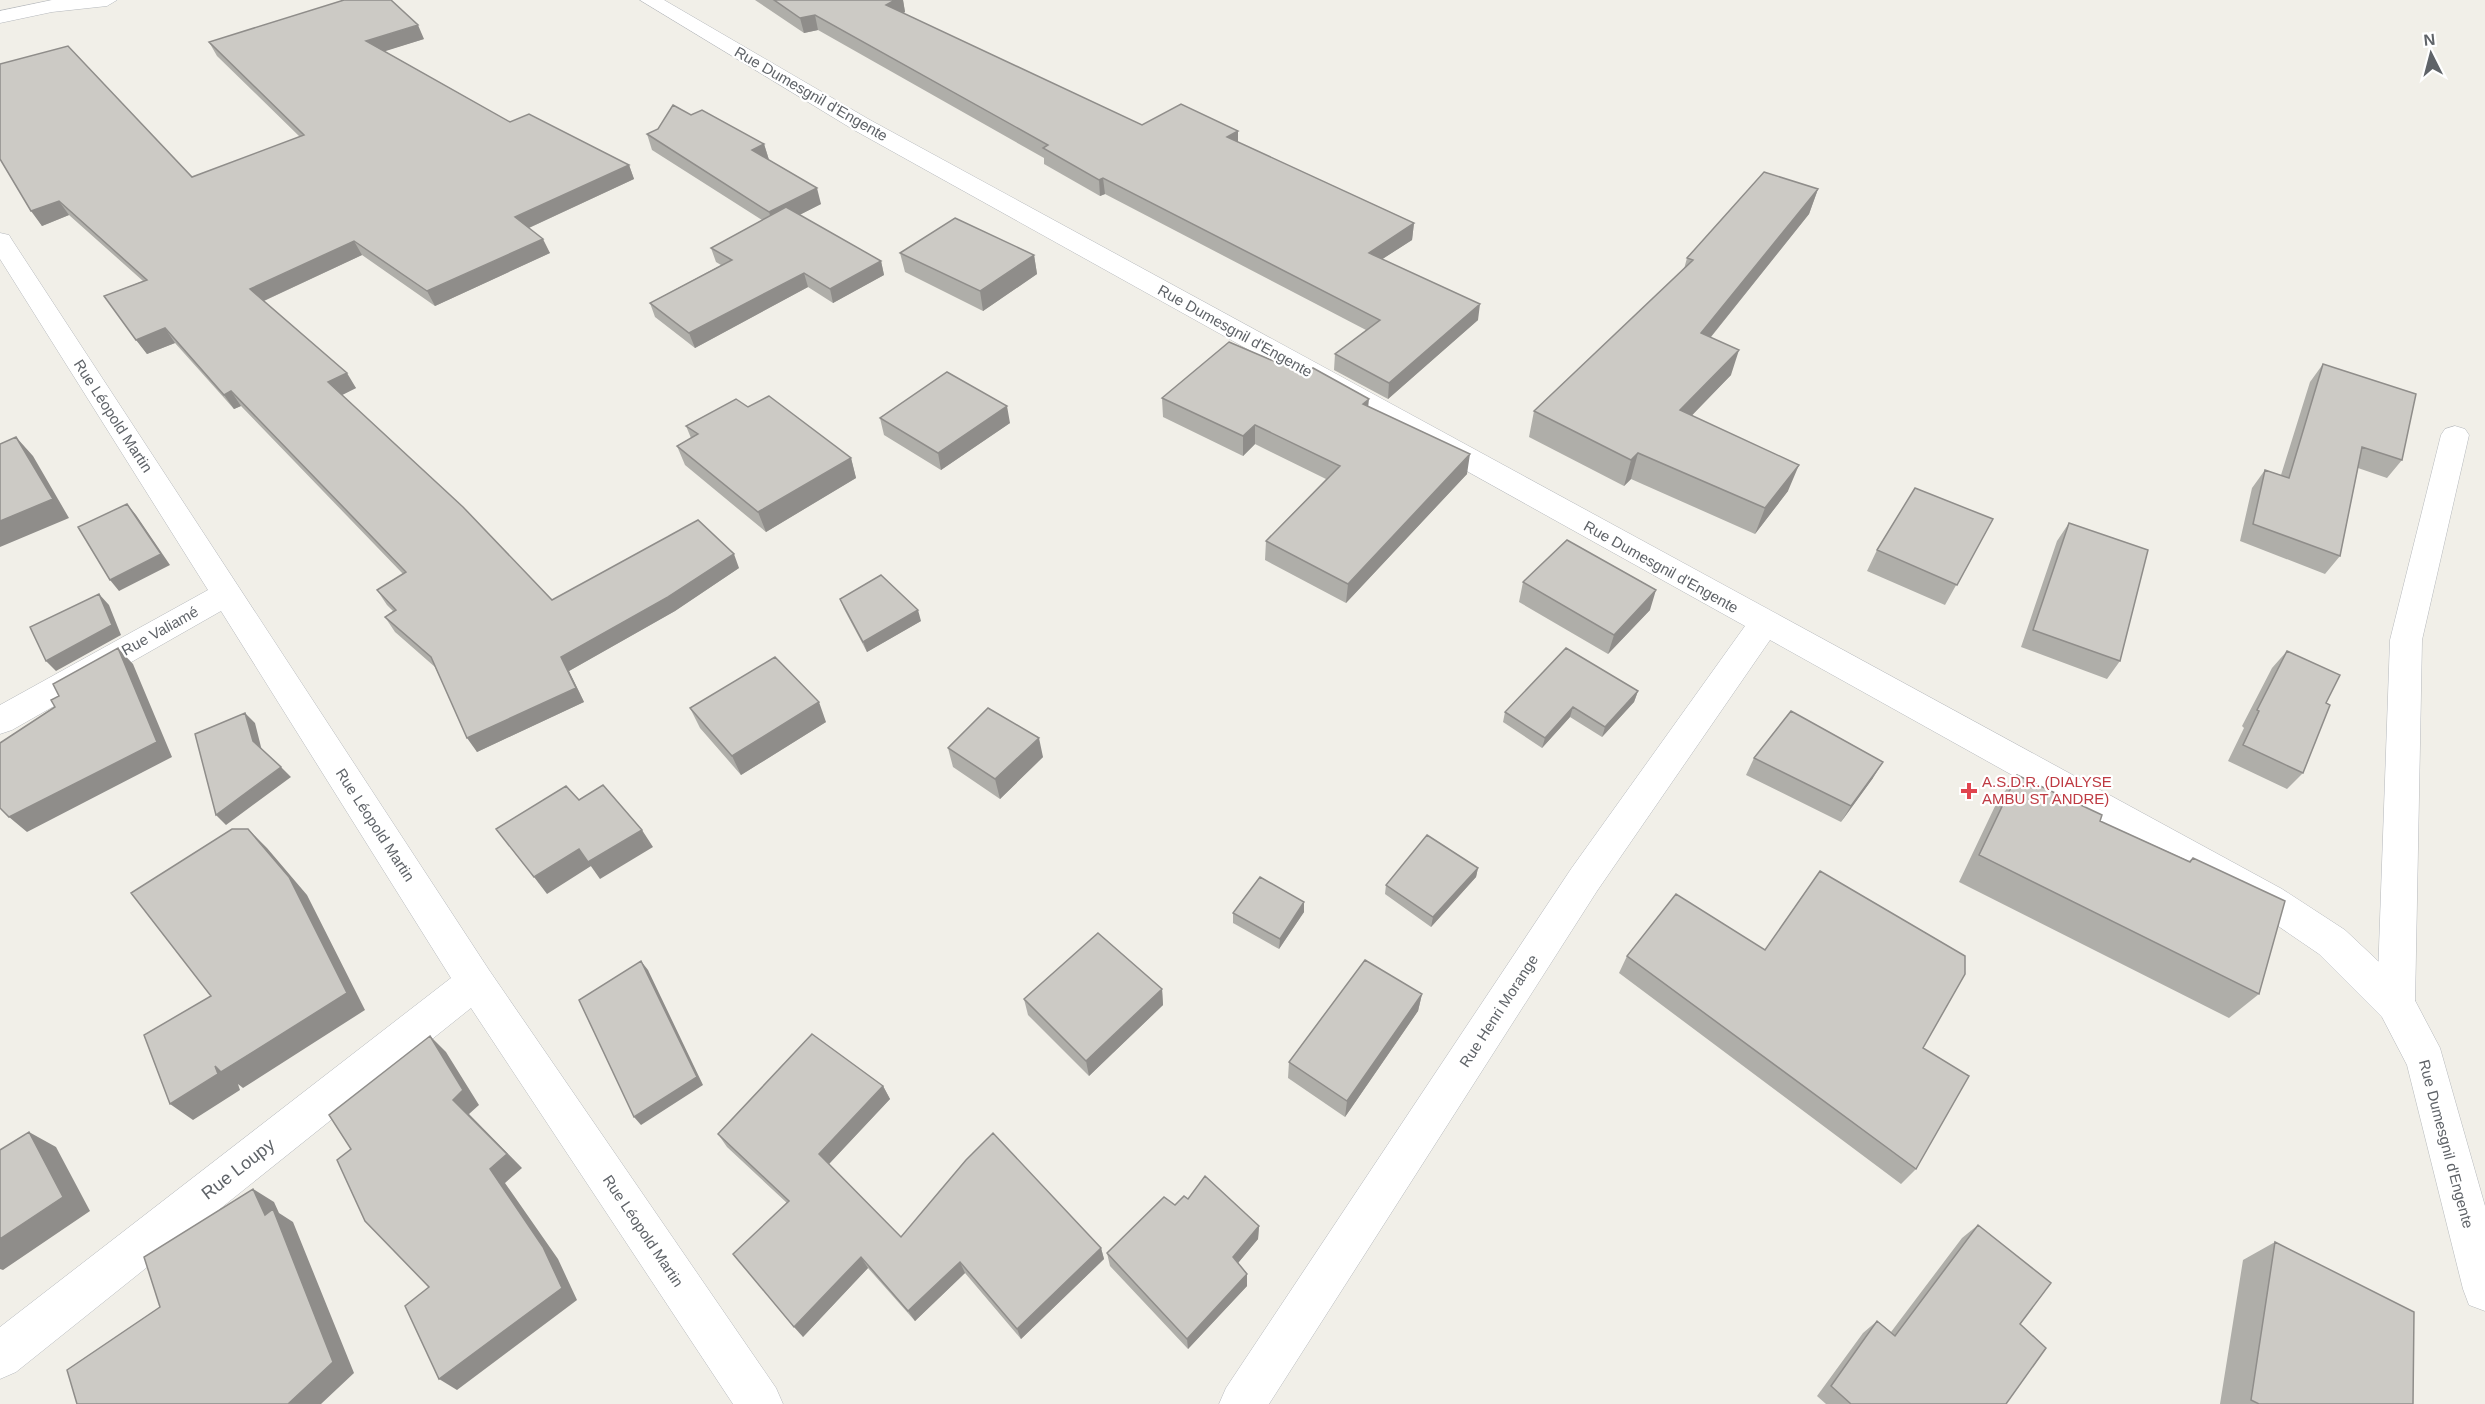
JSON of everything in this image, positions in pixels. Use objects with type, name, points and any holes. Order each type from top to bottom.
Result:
[{"type":"street","points":[[0,17],[52,6],[107,0]]},
{"type":"street","name":"Rue Dumesgnil d'Engente","points":[[650,0],[862,125],[1764,624],[2269,900],[2332,942],[2396,1004],[2426,1061],[2485,1289]]},
{"type":"street","name":"Rue Léopold Martin","points":[[0,240],[476,982],[759,1404]]},
{"type":"street","points":[[2396,1004],[2406,640],[2456,435]]},
{"type":"street","name":"Rue Valiamé","points":[[0,721],[226,593]]},
{"type":"street","name":"Rue Henri Morange","points":[[1242,1404],[1584,880],[1764,624]]},
{"type":"street","name":"Rue Loupy","points":[[0,1356],[476,982]]},
{"type":"building","points":[[344,0],[391,0],[418,25],[366,41],[510,122],[529,114],[629,165],[515,217],[543,239],[427,291],[354,241],[250,289],[347,373],[328,382],[463,507],[552,600],[698,520],[734,554],[668,597],[561,657],[576,688],[467,738],[431,657],[385,617],[396,610],[377,590],[406,572],[231,391],[224,395],[165,328],[136,340],[104,296],[147,280],[59,201],[31,211],[0,159],[0,64],[68,46],[192,177],[304,135],[209,42]]},
{"type":"building","points":[[774,0],[895,0],[886,5],[1142,125],[1181,104],[1238,131],[1227,137],[1414,223],[1369,253],[1480,304],[1389,383],[1335,354],[1380,320],[1103,178],[1099,180],[1043,148],[1048,145],[815,15],[800,18]]},
{"type":"building","points":[[673,105],[691,115],[702,110],[764,144],[752,150],[817,188],[769,212],[647,134],[658,129]]},
{"type":"building","points":[[1764,172],[1818,189],[1701,333],[1739,350],[1680,410],[1799,465],[1765,508],[1638,453],[1631,460],[1534,411],[1693,260],[1687,258]]},
{"type":"building","points":[[786,207],[881,261],[830,289],[804,273],[689,333],[650,303],[732,260],[711,248]]},
{"type":"building","points":[[955,218],[1034,255],[980,291],[900,253]]},
{"type":"building","points":[[1229,342],[1304,374],[1313,368],[1369,399],[1363,404],[1470,454],[1348,584],[1266,541],[1340,466],[1255,425],[1243,436],[1162,398]]},
{"type":"building","points":[[2323,364],[2416,394],[2402,460],[2362,447],[2340,556],[2253,524],[2265,470],[2289,478]]},
{"type":"building","points":[[947,372],[1007,406],[938,453],[880,418]]},
{"type":"building","points":[[769,396],[851,458],[758,512],[677,446],[698,434],[686,426],[736,399],[748,407]]},
{"type":"building","points":[[16,437],[53,499],[0,521],[0,444]]},
{"type":"building","points":[[1915,488],[1993,519],[1957,585],[1877,550]]},
{"type":"building","points":[[127,504],[161,554],[110,580],[78,527]]},
{"type":"building","points":[[2069,523],[2148,550],[2120,661],[2033,630]]},
{"type":"building","points":[[1567,540],[1656,590],[1614,635],[1523,582]]},
{"type":"building","points":[[881,575],[918,610],[863,642],[840,599]]},
{"type":"building","points":[[99,594],[112,625],[46,661],[30,627]]},
{"type":"building","points":[[118,648],[157,742],[9,817],[0,808],[0,743],[55,707],[51,700],[59,696],[53,684]]},
{"type":"building","points":[[1566,648],[1638,691],[1605,727],[1573,707],[1545,738],[1505,712]]},
{"type":"building","points":[[2287,651],[2340,675],[2326,703],[2330,705],[2303,773],[2243,745],[2259,711],[2257,710]]},
{"type":"building","points":[[775,657],[819,702],[732,756],[690,708]]},
{"type":"building","points":[[988,708],[1039,738],[995,779],[948,748]]},
{"type":"building","points":[[1791,711],[1883,762],[1851,806],[1754,758]]},
{"type":"building","points":[[245,713],[253,741],[281,767],[216,815],[195,734]]},
{"type":"building","points":[[2017,775],[2102,815],[2100,821],[2190,862],[2193,858],[2285,901],[2259,994],[1979,855]]},
{"type":"building","points":[[603,785],[642,830],[588,862],[579,849],[534,877],[496,829],[566,786],[579,800]]},
{"type":"building","points":[[232,829],[248,829],[289,877],[347,993],[221,1072],[215,1066],[218,1074],[170,1104],[144,1035],[211,996],[131,893]]},
{"type":"building","points":[[1427,835],[1478,868],[1433,917],[1386,885]]},
{"type":"building","points":[[1820,871],[1965,956],[1965,974],[1923,1048],[1969,1076],[1916,1169],[1627,956],[1676,894],[1765,950]]},
{"type":"building","points":[[1260,877],[1304,902],[1280,939],[1233,913]]},
{"type":"building","points":[[1098,933],[1162,989],[1086,1061],[1024,999]]},
{"type":"building","points":[[1365,960],[1422,994],[1347,1101],[1289,1062]]},
{"type":"building","points":[[641,961],[697,1077],[634,1117],[579,1000]]},
{"type":"building","points":[[812,1034],[883,1086],[819,1154],[901,1237],[966,1160],[993,1133],[1101,1248],[1017,1329],[960,1262],[908,1311],[861,1257],[794,1327],[733,1254],[789,1201],[718,1134]]},
{"type":"building","points":[[430,1036],[463,1090],[453,1100],[507,1154],[490,1169],[543,1247],[562,1288],[439,1379],[405,1306],[429,1287],[365,1221],[337,1160],[351,1149],[329,1115]]},
{"type":"building","points":[[29,1132],[63,1197],[0,1239],[0,1150]]},
{"type":"building","points":[[1205,1176],[1259,1226],[1233,1257],[1247,1274],[1187,1339],[1107,1253],[1164,1197],[1175,1205],[1184,1196],[1188,1199]]},
{"type":"building","points":[[253,1189],[265,1215],[273,1209],[333,1362],[288,1404],[77,1404],[67,1370],[160,1307],[144,1257]]},
{"type":"building","points":[[1978,1225],[2051,1283],[2020,1324],[2046,1348],[2006,1404],[1851,1404],[1831,1386],[1877,1321],[1895,1336]]},
{"type":"building","points":[[2275,1242],[2414,1312],[2413,1404],[2259,1404],[2251,1400]]},
{"type":"place","name":"A.S.D.R. (DIALYSE AMBU ST ANDRE)","points":[[1969,791]]}]
